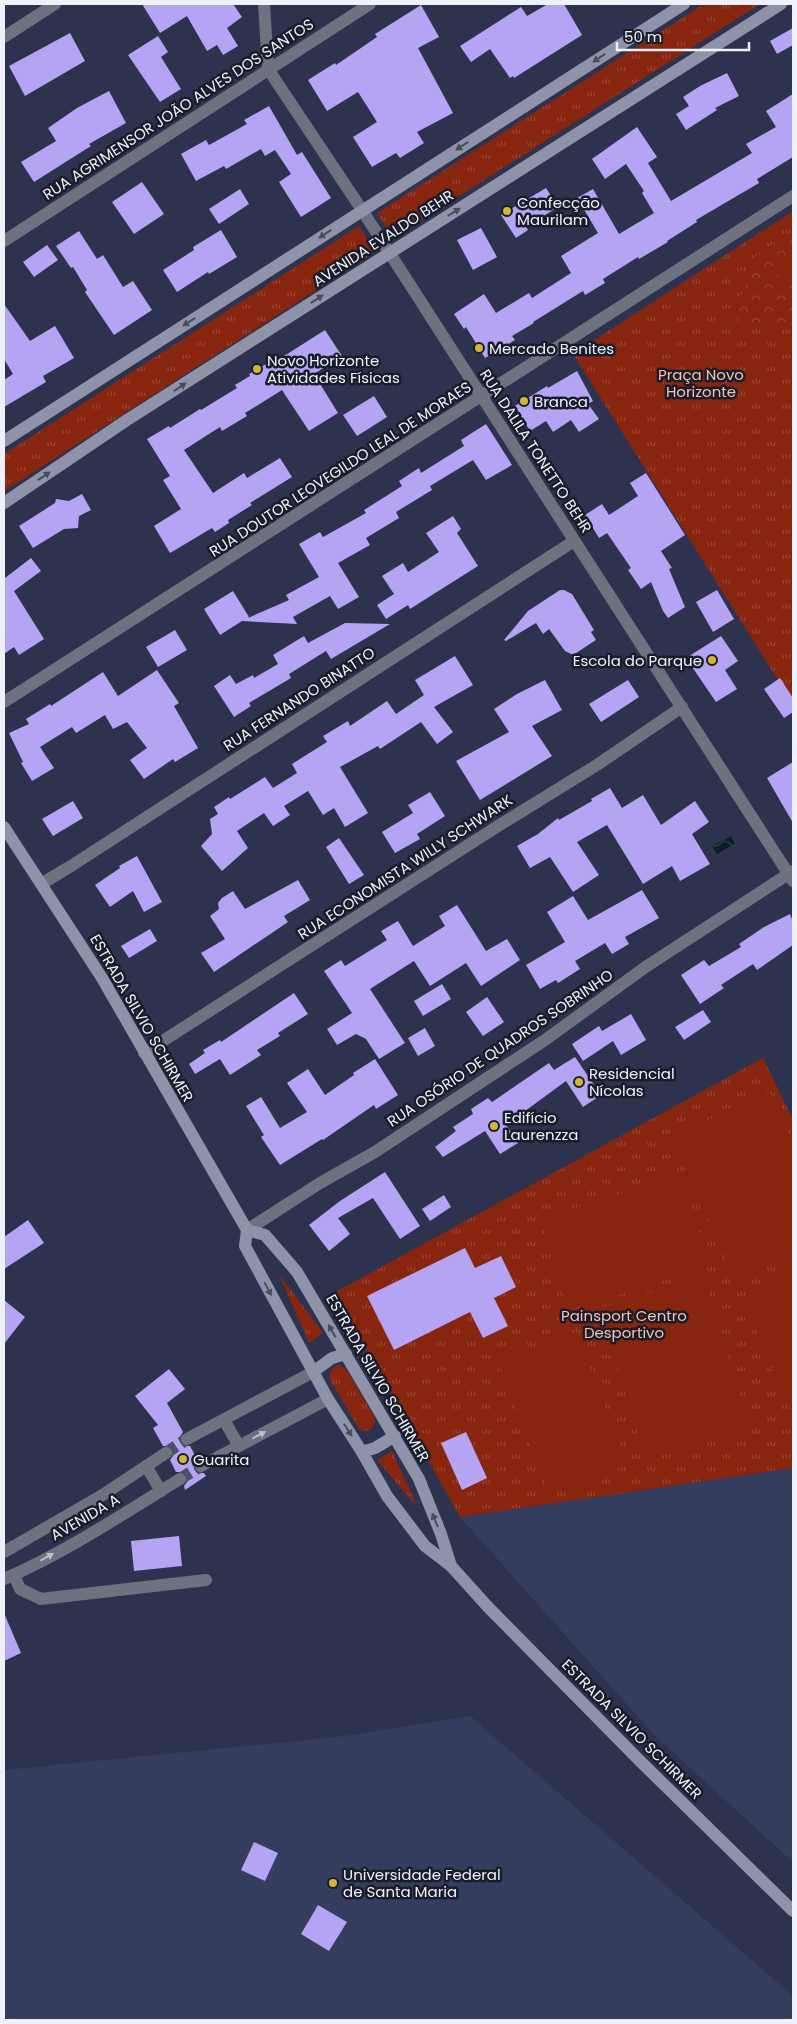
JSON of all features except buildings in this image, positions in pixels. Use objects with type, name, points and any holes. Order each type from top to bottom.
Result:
[{"type":"street","points":[[4,37],[54,4]]},
{"type":"street","points":[[264,4],[268,69]]},
{"type":"street","name":"RUA AGRIMENSOR JOÃO ALVES DOS SANTOS","points":[[4,241],[370,4]]},
{"type":"street","points":[[4,442],[684,4]]},
{"type":"street","name":"AVENIDA EVALDO BEHR","points":[[4,503],[128,420],[780,4]]},
{"type":"street","name":"RUA DALILA TONETTO BEHR","points":[[268,69],[362,210],[574,541],[792,875]]},
{"type":"street","name":"RUA DOUTOR LEOVEGILDO LEAL DE MORAES","points":[[4,702],[793,196]]},
{"type":"street","name":"RUA FERNANDO BINATTO","points":[[41,884],[574,541]]},
{"type":"street","name":"RUA ECONOMISTA WILLY SCHWARK","points":[[144,1053],[498,826],[597,766],[682,707]]},
{"type":"street","name":"ESTRADA SILVIO SCHIRMER","points":[[4,827],[102,978],[247,1230],[245,1246],[328,1399],[362,1452],[387,1496],[425,1546],[451,1566],[488,1607],[640,1761],[793,1911]]},
{"type":"street","name":"RUA OSÓRIO DE QUADROS SOBRINHO","points":[[247,1230],[320,1183],[383,1147],[545,1040],[647,966],[792,875]]},
{"type":"street","name":"ESTRADA SILVIO SCHIRMER","points":[[247,1230],[265,1235],[298,1272],[419,1479],[441,1534],[451,1566]]},
{"type":"street","points":[[187,1440],[313,1372],[332,1358],[346,1354]]},
{"type":"street","points":[[201,1466],[328,1399]]},
{"type":"street","points":[[224,1420],[239,1446]]},
{"type":"street","points":[[362,1452],[375,1448],[395,1436]]},
{"type":"street","name":"AVENIDA A","points":[[4,1552],[101,1496],[166,1453]]},
{"type":"street","points":[[146,1466],[161,1490]]},
{"type":"street","name":"AVENIDA A","points":[[9,1577],[111,1522],[180,1479]]},
{"type":"street","points":[[9,1577],[20,1589],[42,1599],[206,1580]]},
{"type":"shaded area","points":[[793,1468],[793,1862],[656,1737],[460,1517]]},
{"type":"shaded area","name":"Universidade Federal de Santa Maria","points":[[470,1716],[793,1996],[793,2020],[4,2020],[4,1770],[337,1737]]},
{"type":"green space","points":[[704,4],[760,4],[393,238],[377,213]]},
{"type":"green space","name":"Praça Novo Horizonte","points":[[793,211],[793,704],[573,354]]},
{"type":"green space","points":[[359,226],[375,252],[4,491],[4,454]]},
{"type":"green space","points":[[793,234],[793,260],[781,263],[777,275],[793,282],[793,329],[788,324],[754,326],[740,322],[732,308],[743,292],[752,262],[761,250]]},
{"type":"green space","name":"Painsport Centro Desportivo","points":[[763,1058],[793,1120],[793,1468],[460,1517],[334,1293]]},
{"type":"green space","points":[[770,1093],[793,1145],[793,1256],[736,1281],[671,1137]]},
{"type":"green space","points":[[681,1175],[710,1266],[569,1310],[540,1219]]},
{"type":"green space","points":[[279,1274],[323,1333],[309,1343]]},
{"type":"green space","points":[[793,1275],[793,1414],[742,1297]]},
{"type":"green space","points":[[703,1277],[750,1427],[646,1459],[599,1309]]},
{"type":"green space","points":[[577,1332],[627,1465],[549,1494],[498,1361]]},
{"type":"green space","points":[[339,1365],[346,1369],[375,1418],[370,1430],[359,1429],[329,1378],[332,1370]]},
{"type":"green space","points":[[392,1451],[418,1508],[377,1460]]},
{"type":"water","points":[[731,836],[735,844],[717,854],[712,846]]},
{"type":"tunnel","points":[[166,1453],[187,1439]]},
{"type":"tunnel","points":[[180,1479],[201,1466]]},
{"type":"place","name":"Confecção Maurilam","points":[[507,211]]},
{"type":"place","name":"Mercado Benites","points":[[479,348]]},
{"type":"place","name":"Novo Horizonte Atividades Físicas","points":[[257,369]]},
{"type":"place","name":"Branca","points":[[524,401]]},
{"type":"place","name":"Escola do Parque","points":[[712,660]]},
{"type":"place","name":"Residencial Nícolas","points":[[579,1082]]},
{"type":"place","name":"Edifício Laurenzza","points":[[494,1126]]},
{"type":"place","name":"Guarita","points":[[183,1459]]},
{"type":"place","name":"Universidade Federal de Santa Maria","points":[[333,1883]]}]
